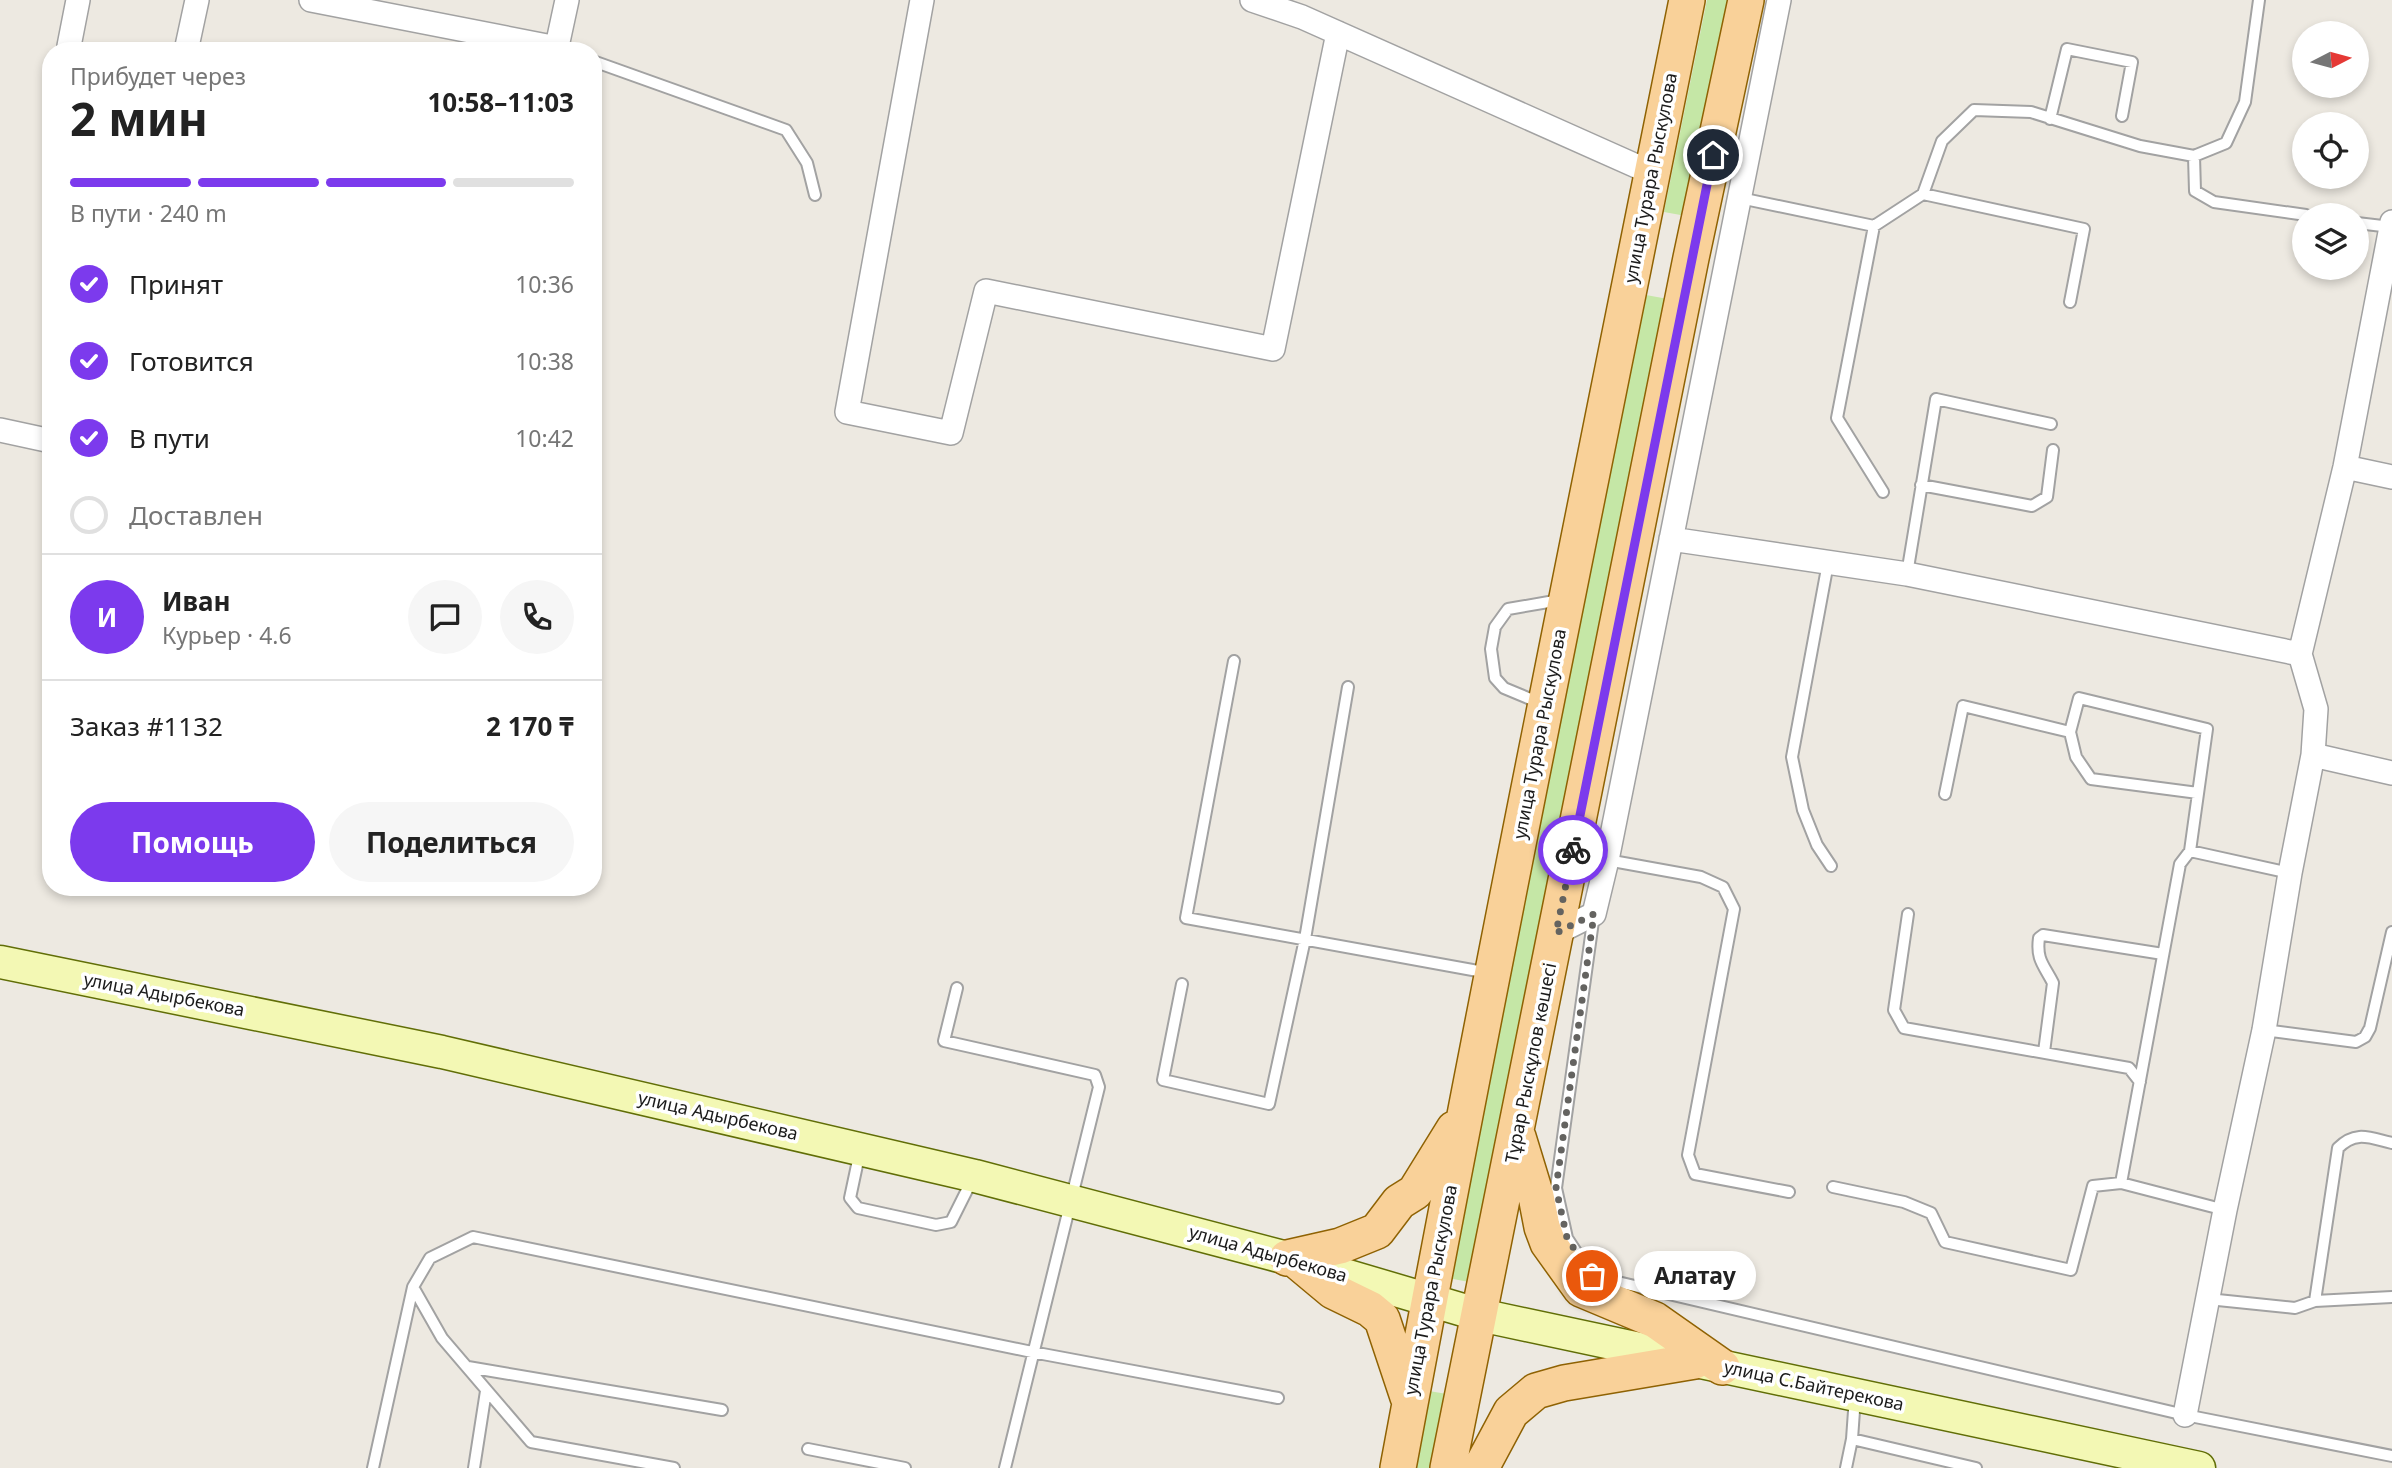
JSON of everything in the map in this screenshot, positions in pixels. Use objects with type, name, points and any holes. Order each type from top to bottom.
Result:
[{"type":"main road","name":"улица Турара Рыскулова","points":[[1398,1468],[1492,974],[1687,0]]},
{"type":"main road","name":"Тұрар Рыскұлов көшесі","points":[[1448,1468],[1691,258],[1746,0]]},
{"type":"main road","points":[[1637,248],[1691,258]]},
{"type":"main road","name":"улица Адырбекова","points":[[0,962],[442,1052],[975,1176],[1292,1259],[1429,1302]]},
{"type":"main road","points":[[1292,1259],[1340,1246],[1377,1231],[1399,1202],[1415,1192],[1466,1108]]},
{"type":"main road","points":[[1517,1133],[1548,1243],[1581,1289],[1655,1320],[1708,1364]]},
{"type":"main road","points":[[1292,1259],[1333,1291],[1382,1319],[1410,1403]]},
{"type":"main road","name":"улица С.Байтерекова","points":[[1429,1302],[2199,1468]]},
{"type":"main road","points":[[1481,1468],[1511,1412],[1536,1391],[1564,1383],[1708,1364]]},
{"type":"street","points":[[70,42],[78,0]]},
{"type":"street","points":[[188,42],[197,0]]},
{"type":"street","points":[[311,0],[519,42]]},
{"type":"street","points":[[560,42],[566,0]]},
{"type":"street","points":[[922,0],[847,412],[951,433],[986,291],[1273,349],[1338,33]]},
{"type":"street","points":[[1252,0],[1338,33],[1652,173]]},
{"type":"street","points":[[1556,933],[1594,914],[1607,860],[1779,0]]},
{"type":"street","points":[[2185,1415],[2264,1030],[2313,755],[2316,709],[2300,654],[2345,467],[2392,225]]},
{"type":"street","points":[[0,430],[42,439]]},
{"type":"street","points":[[2345,467],[2392,477]]},
{"type":"street","points":[[1671,539],[1907,574],[2300,654]]},
{"type":"street","points":[[2313,755],[2392,773]]},
{"type":"lane","points":[[1740,198],[1874,226],[1923,194],[1942,141],[1974,110],[2031,112],[2140,146],[2194,156],[2226,144],[2245,102],[2259,0]]},
{"type":"lane","points":[[2050,118],[2067,49],[2132,62],[2122,116]]},
{"type":"lane","points":[[602,64],[786,130],[807,163],[815,195]]},
{"type":"lane","points":[[2194,156],[2195,191],[2214,202],[2292,213]]},
{"type":"lane","points":[[1923,194],[2084,229],[2070,302]]},
{"type":"lane","points":[[2369,224],[2392,225]]},
{"type":"lane","points":[[1874,226],[1838,418],[1883,492]]},
{"type":"lane","points":[[1907,574],[1936,399],[2051,424]]},
{"type":"lane","points":[[1921,485],[2032,506],[2047,497],[2053,450]]},
{"type":"lane","points":[[1828,563],[1792,757],[1803,810],[1817,845],[1830,866]]},
{"type":"lane","points":[[1545,706],[1503,688],[1495,678],[1491,649],[1495,627],[1508,609],[1567,600]]},
{"type":"lane","points":[[1234,661],[1186,918],[1492,974]]},
{"type":"lane","points":[[1182,984],[1163,1080],[1269,1104],[1305,939],[1348,687]]},
{"type":"lane","points":[[2121,1183],[2180,864],[2190,851],[2207,729],[2079,698],[2070,732],[2076,757],[2091,779],[2198,793]]},
{"type":"lane","points":[[1945,794],[1963,705],[2070,732]]},
{"type":"lane","points":[[2190,851],[2290,873]]},
{"type":"lane","points":[[1607,860],[1701,877],[1723,887],[1734,909],[1688,1155],[1695,1174],[1789,1192]]},
{"type":"lane","points":[[1594,914],[1556,1188],[1567,1238],[1592,1276],[2185,1415],[2392,1456]]},
{"type":"lane","points":[[1908,914],[1894,1010],[1904,1028],[2129,1068],[2140,1082]]},
{"type":"lane","points":[[2264,1030],[2356,1042],[2365,1037],[2370,1028],[2392,932]]},
{"type":"lane","points":[[2043,1052],[2053,983],[2037,950],[2039,937],[2043,935],[2163,954]]},
{"type":"lane","points":[[957,988],[944,1041],[1095,1075],[1099,1087],[1005,1468]]},
{"type":"lane","points":[[2315,1301],[2338,1148],[2347,1139],[2359,1136],[2392,1143]]},
{"type":"lane","points":[[860,1150],[850,1198],[859,1208],[936,1225],[951,1222],[975,1176]]},
{"type":"lane","points":[[1833,1187],[1904,1202],[1931,1213],[1945,1242],[2071,1270],[2093,1186],[2121,1183],[2225,1210]]},
{"type":"lane","points":[[373,1468],[414,1287],[430,1258],[473,1237],[1032,1352],[1278,1398]]},
{"type":"lane","points":[[414,1287],[442,1338],[531,1442],[674,1468]]},
{"type":"lane","points":[[2208,1299],[2295,1308],[2315,1301],[2392,1297]]},
{"type":"lane","points":[[468,1367],[722,1410]]},
{"type":"lane","points":[[474,1468],[486,1391]]},
{"type":"lane","points":[[1846,1468],[1852,1439],[1855,1395]]},
{"type":"lane","points":[[1852,1439],[1976,1468]]},
{"type":"lane","points":[[808,1449],[905,1468]]},
{"type":"green space","points":[[1707,0],[1730,0],[1686,216],[1664,212]]},
{"type":"green space","points":[[1646,295],[1668,299],[1469,1282],[1448,1278]]},
{"type":"green space","points":[[1429,1391],[1447,1394],[1432,1468],[1413,1468]]},
{"type":"way so far","points":[[1573,850],[1556,933],[1594,914],[1556,1188],[1567,1238],[1592,1276]]},
{"type":"place","name":"Алатау","points":[[1592,1276]]},
{"type":"route","points":[[1573,850],[1713,155]]}]
